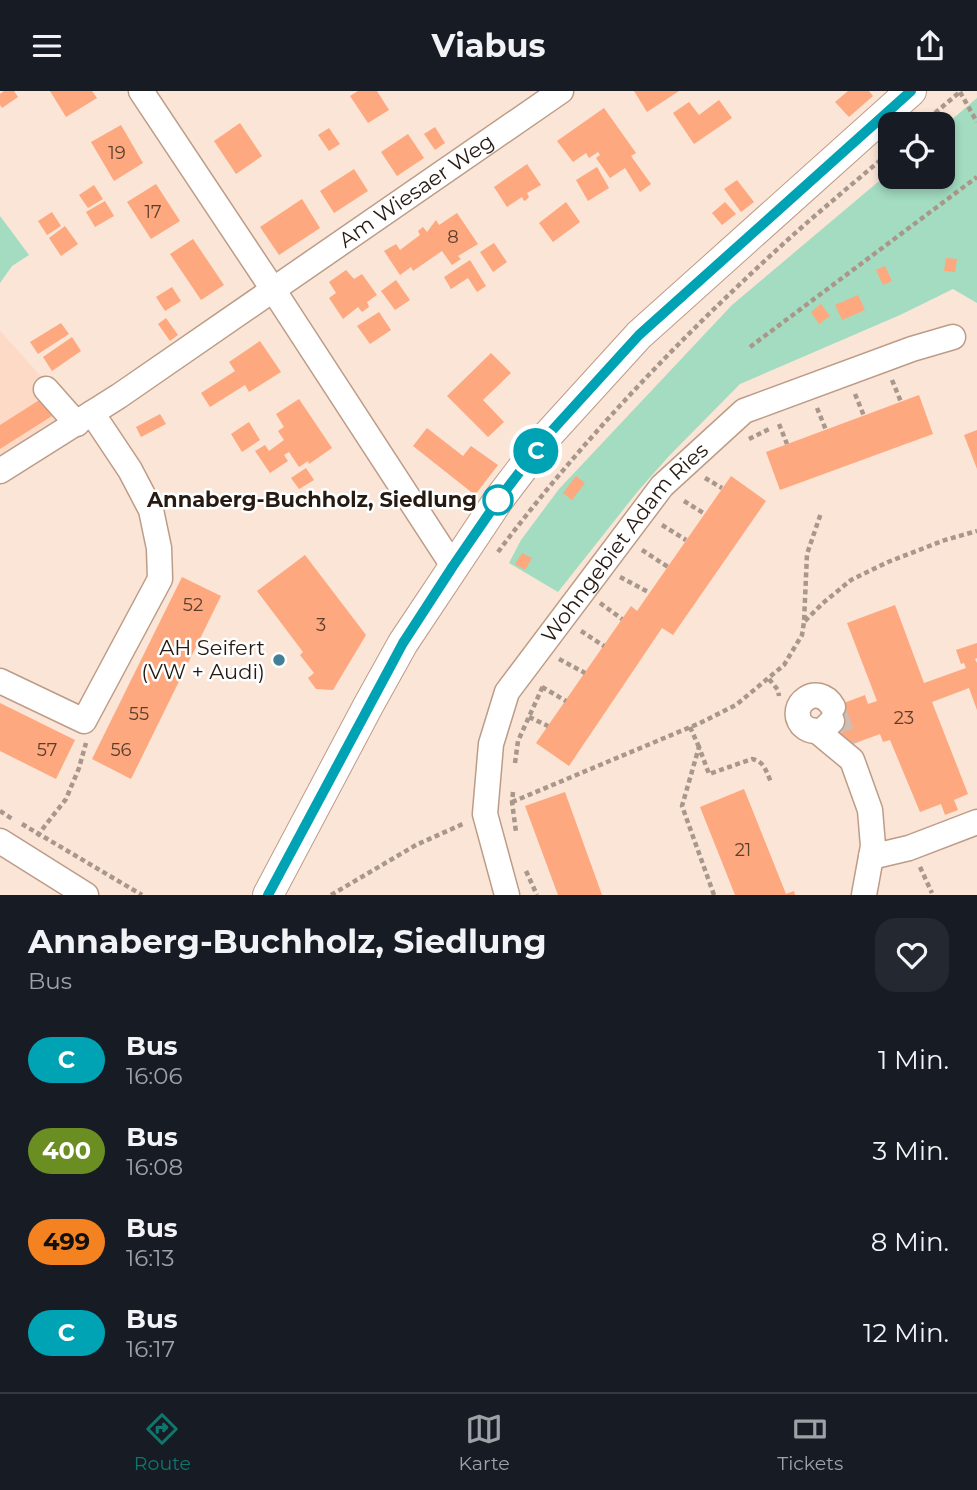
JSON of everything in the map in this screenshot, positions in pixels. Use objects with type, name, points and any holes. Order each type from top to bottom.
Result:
[{"type":"main road","points":[[268,895],[397,653],[499,499],[547,436],[639,335],[911,91]]},
{"type":"street","points":[[141,91],[453,566]]},
{"type":"street","name":"Am Wiesaer Weg","points":[[0,471],[119,397],[561,91]]},
{"type":"street","name":"Wohngebiet Adam Ries","points":[[507,895],[485,814],[491,744],[507,692],[662,486],[744,411],[912,349],[953,337]]},
{"type":"street","points":[[0,681],[85,721],[160,579],[159,548],[151,510],[130,470],[84,418],[46,389]]},
{"type":"street","points":[[827,720],[850,753],[870,810],[873,846],[864,895]]},
{"type":"street","points":[[871,857],[909,848],[977,822]]},
{"type":"street","points":[[0,841],[86,895]]},
{"type":"path","points":[[936,112],[961,91],[977,123]]},
{"type":"path","points":[[491,560],[580,448],[645,378],[783,244],[878,162]]},
{"type":"path","points":[[750,347],[977,177]]},
{"type":"path","points":[[901,402],[892,379],[902,375]]},
{"type":"path","points":[[854,392],[864,416]]},
{"type":"path","points":[[807,410],[816,406],[826,430]]},
{"type":"path","points":[[741,446],[789,418]]},
{"type":"path","points":[[779,423],[787,444]]},
{"type":"path","points":[[697,485],[713,470]]},
{"type":"path","points":[[704,477],[722,488]]},
{"type":"path","points":[[677,509],[690,493]]},
{"type":"path","points":[[684,501],[705,514]]},
{"type":"path","points":[[331,895],[416,845],[736,705],[784,665],[802,635],[807,554],[821,513]]},
{"type":"path","points":[[655,533],[669,517]]},
{"type":"path","points":[[662,525],[686,540]]},
{"type":"path","points":[[804,622],[851,580],[934,544],[977,531]]},
{"type":"path","points":[[633,558],[648,541]]},
{"type":"path","points":[[640,549],[668,567]]},
{"type":"path","points":[[625,566],[617,575],[650,593]]},
{"type":"path","points":[[604,593],[598,601],[622,619]]},
{"type":"path","points":[[577,629],[604,646]]},
{"type":"path","points":[[553,668],[565,649]]},
{"type":"path","points":[[559,659],[585,673]]},
{"type":"path","points":[[514,768],[518,741],[548,677]]},
{"type":"path","points":[[542,687],[565,701]]},
{"type":"path","points":[[529,717],[548,726]]},
{"type":"path","points":[[23,856],[66,799],[88,738],[85,721]]},
{"type":"path","points":[[690,727],[709,774],[751,759],[764,765],[771,782]]},
{"type":"path","points":[[699,747],[682,806],[714,895]]},
{"type":"path","points":[[513,791],[517,842]]},
{"type":"path","points":[[0,811],[142,895]]},
{"type":"path","points":[[909,848],[932,893]]},
{"type":"path","points":[[524,865],[537,895]]},
{"type":"shaded area","points":[[0,331],[75,414],[0,460]]},
{"type":"green space","points":[[977,98],[977,303],[953,289],[900,315],[740,384],[638,491],[558,592],[509,563],[521,540],[559,489],[732,305],[878,182],[878,189],[955,189],[955,117]]},
{"type":"green space","points":[[0,216],[29,255],[12,266],[0,283]]},
{"type":"building","points":[[14,91],[18,97],[2,108],[0,94]]},
{"type":"building","points":[[50,91],[92,91],[97,98],[66,117]]},
{"type":"building","points":[[358,91],[377,91],[389,110],[368,123],[350,96]]},
{"type":"building","points":[[634,91],[679,91],[647,112]]},
{"type":"building","points":[[848,91],[869,91],[873,96],[849,117],[835,102]]},
{"type":"building","points":[[719,100],[732,118],[694,144],[673,113],[689,102],[699,115]]},
{"type":"building","points":[[604,108],[636,153],[631,156],[651,184],[640,192],[625,168],[610,178],[596,158],[600,155],[598,152],[589,158],[586,153],[573,162],[557,141]]},
{"type":"building","points":[[240,123],[262,156],[236,174],[214,141]]},
{"type":"building","points":[[121,125],[143,163],[114,181],[91,142]]},
{"type":"building","points":[[435,127],[445,143],[435,150],[424,134]]},
{"type":"building","points":[[329,128],[340,144],[329,151],[318,135]]},
{"type":"building","points":[[408,134],[424,158],[397,176],[381,152]]},
{"type":"building","points":[[527,164],[541,185],[527,193],[529,197],[526,200],[522,197],[507,207],[494,187]]},
{"type":"building","points":[[597,167],[609,188],[588,201],[576,180]]},
{"type":"building","points":[[354,169],[368,191],[334,213],[320,191]]},
{"type":"building","points":[[737,180],[754,202],[741,212],[724,189]]},
{"type":"building","points":[[156,184],[180,221],[151,239],[127,202]]},
{"type":"building","points":[[94,185],[103,199],[88,208],[79,195]]},
{"type":"building","points":[[302,199],[320,228],[279,255],[260,227]]},
{"type":"building","points":[[105,201],[114,216],[95,227],[86,212]]},
{"type":"building","points":[[566,202],[580,222],[553,242],[539,223]]},
{"type":"building","points":[[725,202],[736,214],[722,225],[712,213]]},
{"type":"building","points":[[52,212],[61,226],[47,235],[38,221]]},
{"type":"building","points":[[457,213],[478,244],[458,256],[461,259],[452,265],[442,251],[413,271],[411,267],[400,275],[384,251],[396,244],[400,250],[420,235],[418,231],[423,227],[427,232],[436,220],[439,225]]},
{"type":"building","points":[[65,226],[78,244],[61,256],[49,238]]},
{"type":"building","points":[[193,239],[224,285],[201,300],[170,254]]},
{"type":"building","points":[[494,243],[507,262],[493,272],[480,252]]},
{"type":"building","points":[[946,258],[957,259],[955,272],[944,271]]},
{"type":"building","points":[[470,260],[486,286],[477,292],[468,278],[451,289],[444,277]]},
{"type":"building","points":[[885,266],[892,281],[883,285],[876,270]]},
{"type":"building","points":[[346,270],[354,279],[362,274],[377,295],[367,302],[369,307],[362,312],[358,307],[343,319],[329,298],[336,293],[329,282]]},
{"type":"building","points":[[396,280],[410,300],[395,310],[381,291]]},
{"type":"building","points":[[172,287],[181,301],[165,311],[156,297]]},
{"type":"building","points":[[858,295],[865,310],[842,320],[835,305]]},
{"type":"building","points":[[821,304],[830,316],[819,324],[811,312]]},
{"type":"building","points":[[379,312],[391,330],[370,344],[357,326]]},
{"type":"building","points":[[166,318],[178,335],[170,341],[158,324]]},
{"type":"building","points":[[61,323],[69,334],[38,354],[30,342]]},
{"type":"building","points":[[72,337],[81,351],[52,371],[43,357]]},
{"type":"building","points":[[260,341],[281,372],[249,392],[245,385],[210,407],[201,393],[235,371],[229,362]]},
{"type":"building","points":[[491,353],[511,373],[483,400],[504,422],[488,437],[447,396]]},
{"type":"building","points":[[919,395],[933,434],[780,490],[766,452]]},
{"type":"building","points":[[41,399],[52,416],[0,449],[0,425]]},
{"type":"building","points":[[299,399],[332,448],[309,464],[308,461],[299,467],[289,452],[284,455],[288,461],[270,473],[255,451],[265,445],[269,451],[284,440],[278,431],[284,427],[276,414]]},
{"type":"building","points":[[160,414],[166,424],[141,437],[136,427]]},
{"type":"building","points":[[249,422],[260,440],[242,452],[231,434]]},
{"type":"building","points":[[427,428],[463,456],[471,446],[498,465],[475,495],[413,446]]},
{"type":"building","points":[[977,430],[977,469],[964,435]]},
{"type":"building","points":[[306,468],[314,480],[299,489],[291,478]]},
{"type":"building","points":[[576,476],[585,483],[572,500],[563,493]]},
{"type":"building","points":[[731,476],[766,501],[673,635],[662,628],[569,766],[536,743],[631,606],[637,611]]},
{"type":"building","points":[[522,553],[532,558],[525,570],[515,564]]},
{"type":"building","points":[[305,555],[366,635],[333,690],[316,689],[308,678],[314,673],[300,655],[303,652],[257,591]]},
{"type":"building","points":[[182,577],[221,596],[131,779],[92,759]]},
{"type":"building","points":[[895,605],[924,683],[966,668],[964,663],[961,664],[956,650],[977,643],[977,710],[969,688],[932,702],[968,794],[954,800],[958,810],[945,815],[941,804],[920,812],[890,740],[883,742],[880,734],[842,748],[828,709],[865,695],[868,704],[877,701],[847,623]]},
{"type":"building","points":[[0,703],[75,740],[56,779],[0,751]]},
{"type":"building","points":[[744,789],[786,894],[794,891],[795,895],[735,895],[700,807]]},
{"type":"building","points":[[565,792],[602,895],[558,895],[525,806]]},
{"type":"tunnel","points":[[834,710],[847,746]]},
{"type":"bus line","name":"C","points":[[268,895],[403,643],[499,499],[547,436],[639,335],[911,91]]},
{"type":"place","name":"Annaberg-Buchholz, Siedlung","points":[[498,500]]},
{"type":"place","name":"AH Seifert (VW + Audi)","points":[[279,660]]}]
